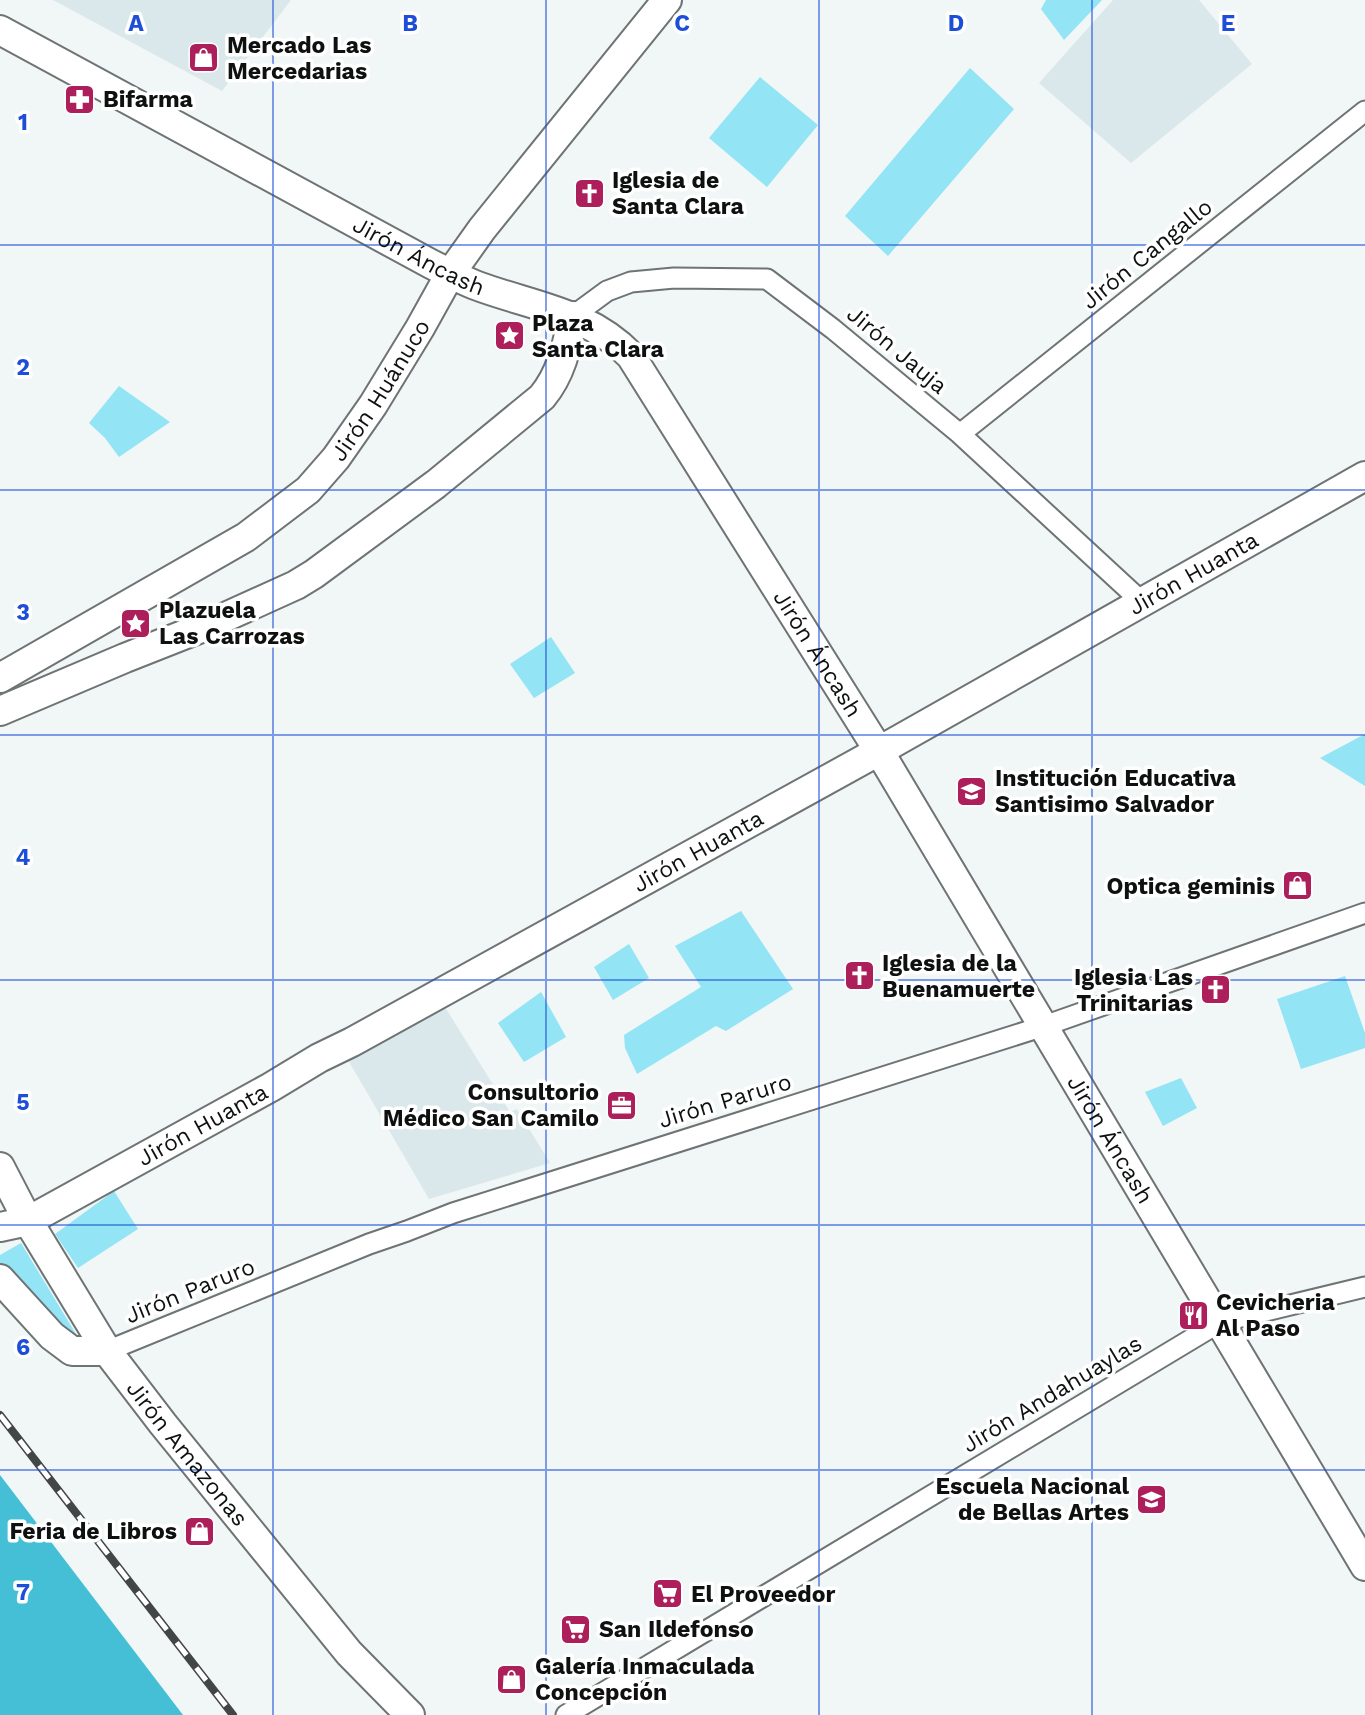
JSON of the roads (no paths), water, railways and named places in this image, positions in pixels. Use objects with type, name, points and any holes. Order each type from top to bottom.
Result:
[{"type":"street","name":"Jirón Huánuco","points":[[0,678],[246,537],[308,490],[336,458],[373,405],[450,274],[488,221],[667,0]]},
{"type":"street","name":"Jirón Áncash","points":[[0,30],[450,274],[474,285],[573,316],[608,334],[631,356],[879,751],[1365,1566]]},
{"type":"street","name":"Jirón Cangallo","points":[[960,434],[1365,111]]},
{"type":"street","name":"Jirón Jauja","points":[[573,316],[599,296],[631,282],[674,278],[765,279],[833,329],[960,434],[1142,602]]},
{"type":"street","points":[[0,711],[201,628],[314,574],[436,484],[542,397],[553,382],[564,356],[573,316]]},
{"type":"street","name":"Jirón Huanta","points":[[0,1227],[27,1221],[271,1087],[319,1058],[879,751],[1365,476]]},
{"type":"street","name":"Jirón Paruro","points":[[107,1351],[369,1244],[453,1213],[1044,1026],[1365,913]]},
{"type":"street","name":"Jirón Amazonas","points":[[0,1167],[27,1221],[107,1351],[349,1653],[410,1715]]},
{"type":"street","points":[[0,1279],[52,1336],[72,1352],[107,1351]]},
{"type":"street","name":"Jirón Andahuaylas","points":[[566,1715],[1220,1322],[1365,1287]]},
{"type":"railway","points":[[0,1415],[233,1715]]},
{"type":"place","name":"Mercado Las Mercedarias","points":[[204,58]]},
{"type":"place","name":"Bifarma","points":[[80,99]]},
{"type":"place","name":"Iglesia de Santa Clara","points":[[589,193]]},
{"type":"place","name":"Plaza Santa Clara","points":[[509,336]]},
{"type":"place","name":"Plazuela Las Carrozas","points":[[136,623]]},
{"type":"place","name":"Institución Educativa Santisimo Salvador","points":[[972,791]]},
{"type":"place","name":"Optica geminis","points":[[1298,886]]},
{"type":"place","name":"Iglesia de la Buenamuerte","points":[[859,976]]},
{"type":"place","name":"Iglesia Las Trinitarias","points":[[1216,990]]},
{"type":"place","name":"Consultorio Médico San Camilo","points":[[622,1105]]},
{"type":"place","name":"Cevicheria Al Paso","points":[[1193,1315]]},
{"type":"place","name":"Escuela Nacional de Bellas Artes","points":[[1152,1499]]},
{"type":"place","name":"Feria de Libros","points":[[200,1531]]},
{"type":"place","name":"El Proveedor","points":[[668,1594]]},
{"type":"place","name":"San Ildefonso","points":[[576,1629]]},
{"type":"place","name":"Galería Inmaculada Concepción","points":[[512,1679]]}]
